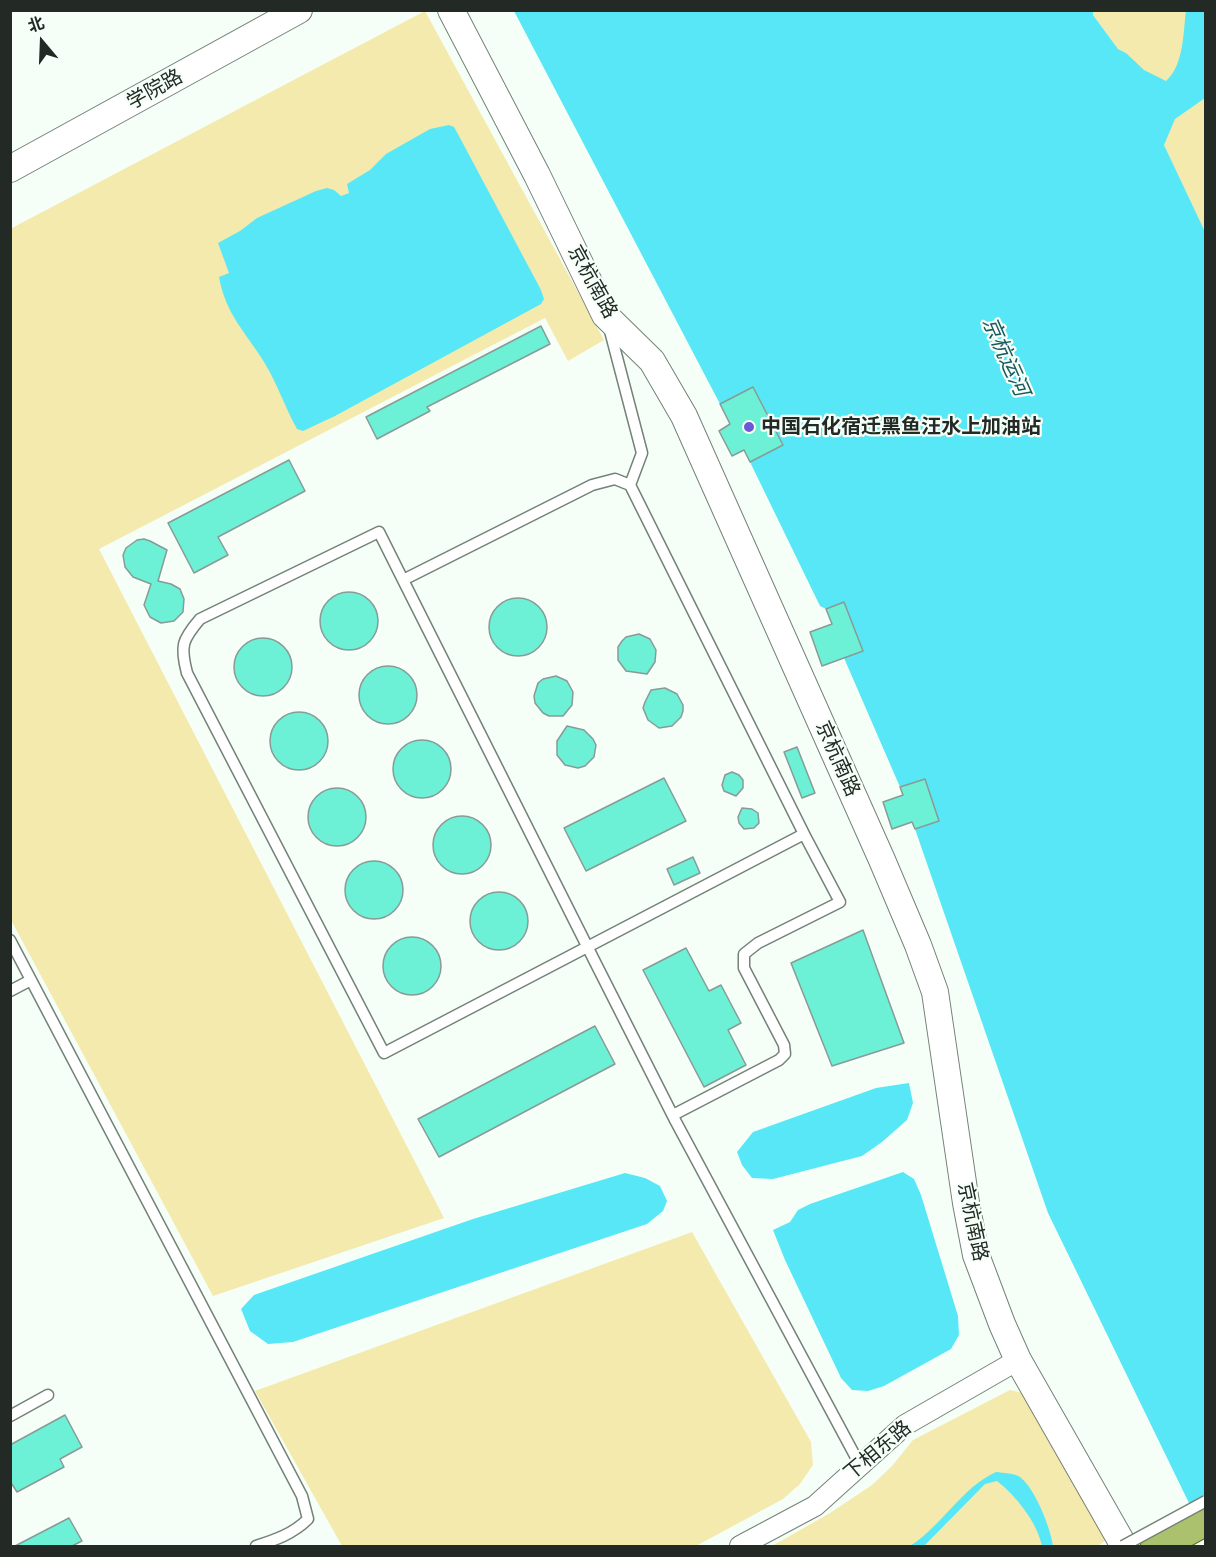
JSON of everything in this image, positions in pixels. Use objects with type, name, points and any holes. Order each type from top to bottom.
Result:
[{"type":"main road","points":[[1157,1546],[1206,1520]]},
{"type":"street","name":"学院路","points":[[10,169],[299,10]]},
{"type":"street","name":"京杭南路","points":[[451,10],[537,175],[605,315],[652,361],[684,416],[918,945],[935,992],[966,1203],[976,1255],[1018,1360],[1124,1546]]},
{"type":"street","name":"下相东路","points":[[740,1546],[815,1506],[905,1425],[1018,1360]]},
{"type":"lane","points":[[605,315],[642,453],[630,485]]},
{"type":"lane","points":[[403,580],[592,484],[615,479],[630,485],[840,902],[758,943],[744,954],[742,962],[744,968],[784,1045],[785,1054],[779,1060],[672,1115]]},
{"type":"lane","points":[[804,834],[587,946],[384,1053],[187,673],[182,653],[185,636],[200,619],[378,532],[403,580],[587,946],[672,1115],[860,1465]]},
{"type":"lane","points":[[10,940],[302,1496],[308,1519],[300,1527],[282,1537],[256,1546]]},
{"type":"lane","points":[[10,991],[31,980]]},
{"type":"lane","points":[[10,1416],[48,1395]]},
{"type":"lane","points":[[1124,1546],[1206,1501]]},
{"type":"shaded area","points":[[425,11],[604,340],[568,361],[545,318],[99,549],[444,1218],[213,1296],[11,920],[10,229]]},
{"type":"shaded area","points":[[1093,11],[1205,11],[1205,234],[1164,145],[1126,53],[1118,49],[1093,15]]},
{"type":"shaded area","points":[[692,1232],[811,1442],[813,1465],[800,1484],[783,1499],[696,1546],[342,1546],[255,1391]]},
{"type":"shaded area","points":[[1010,1390],[1023,1393],[1106,1540],[1098,1546],[772,1546],[830,1513],[872,1485],[892,1466],[913,1440]]},
{"type":"water","name":"京杭运河","points":[[514,11],[1093,11],[1093,15],[1118,49],[1126,53],[1144,70],[1166,81],[1179,58],[1186,11],[1205,11],[1205,98],[1175,119],[1164,145],[1206,234],[1205,1536],[1048,1213],[915,829],[939,821],[925,779],[900,787],[844,658],[862,650],[844,602],[826,609],[820,606],[750,462],[783,444],[753,387],[720,404]]},
{"type":"water","points":[[449,125],[454,127],[459,136],[544,299],[541,304],[335,416],[303,431],[297,429],[269,370],[226,302],[219,277],[229,273],[218,243],[257,218],[316,191],[327,188],[341,196],[349,193],[347,184],[370,170],[386,154],[430,129]]},
{"type":"water","points":[[909,1083],[913,1103],[907,1120],[862,1156],[773,1179],[752,1178],[742,1165],[737,1152],[753,1132],[876,1088]]},
{"type":"water","points":[[903,1172],[914,1179],[921,1195],[958,1316],[959,1335],[951,1349],[884,1386],[868,1391],[852,1390],[841,1378],[773,1230],[790,1222],[798,1210],[810,1204]]},
{"type":"water","points":[[625,1173],[645,1178],[660,1186],[667,1201],[663,1211],[647,1224],[293,1342],[268,1344],[250,1331],[241,1309],[254,1295],[473,1219]]},
{"type":"water","points":[[996,1472],[1015,1475],[1026,1482],[1041,1509],[1053,1546],[1042,1546],[1036,1528],[1025,1510],[997,1481],[985,1484],[924,1546],[910,1546],[932,1528],[972,1487]]},
{"type":"building","points":[[541,326],[550,344],[427,407],[430,411],[377,439],[366,417]]},
{"type":"building","name":"中国石化宿迁黑鱼汪水上加油站","points":[[753,387],[783,445],[750,462],[744,450],[732,456],[719,431],[730,424],[720,404]]},
{"type":"building","points":[[289,460],[305,491],[218,537],[228,555],[194,573],[168,523]]},
{"type":"building","points":[[144,539],[167,550],[158,581],[180,589],[184,599],[183,612],[174,621],[161,623],[150,617],[144,605],[151,584],[133,577],[125,567],[123,555],[126,548],[137,540]]},
{"type":"building","points":[[349,592],[365,597],[373,605],[378,621],[373,637],[365,645],[349,650],[333,645],[325,637],[320,621],[325,605],[333,597]]},
{"type":"building","points":[[518,598],[534,603],[542,611],[547,627],[542,643],[534,651],[518,656],[502,651],[494,643],[489,627],[494,611],[502,603]]},
{"type":"building","points":[[844,602],[863,651],[822,666],[810,632],[832,624],[826,609]]},
{"type":"building","points":[[639,634],[650,639],[656,650],[655,662],[647,674],[626,671],[618,660],[618,647],[622,641],[626,637]]},
{"type":"building","points":[[263,638],[279,643],[287,651],[292,667],[287,683],[279,691],[263,696],[247,691],[239,683],[234,667],[239,651],[247,643]]},
{"type":"building","points":[[388,666],[404,671],[412,679],[417,695],[412,711],[404,719],[388,724],[372,719],[364,711],[359,695],[364,679],[372,671]]},
{"type":"building","points":[[556,676],[567,681],[573,692],[572,705],[563,716],[549,716],[543,713],[535,703],[534,696],[538,683],[543,679]]},
{"type":"building","points":[[665,688],[677,694],[683,705],[683,711],[681,717],[672,726],[659,728],[648,720],[643,708],[651,690]]},
{"type":"building","points":[[299,712],[315,717],[323,725],[328,741],[323,757],[315,765],[299,770],[283,765],[275,757],[270,741],[275,725],[283,717]]},
{"type":"building","points":[[567,726],[584,730],[596,745],[594,757],[585,766],[578,768],[565,765],[557,755],[557,741]]},
{"type":"building","points":[[422,740],[438,745],[446,753],[451,769],[446,785],[438,793],[422,798],[406,793],[398,785],[393,769],[398,753],[406,745]]},
{"type":"building","points":[[797,747],[815,793],[802,798],[784,752]]},
{"type":"building","points":[[732,772],[743,780],[743,788],[736,796],[724,791],[722,785],[725,775]]},
{"type":"building","points":[[664,778],[686,821],[586,871],[564,828]]},
{"type":"building","points":[[925,779],[939,821],[915,829],[912,822],[892,829],[883,802],[903,795],[900,787]]},
{"type":"building","points":[[337,788],[353,793],[361,801],[366,817],[361,833],[353,841],[337,846],[321,841],[313,833],[308,817],[313,801],[321,793]]},
{"type":"building","points":[[742,808],[752,809],[758,813],[759,823],[754,828],[744,829],[739,823],[738,817]]},
{"type":"building","points":[[462,816],[478,821],[486,829],[491,845],[486,861],[478,869],[462,874],[446,869],[438,861],[433,845],[438,829],[446,821]]},
{"type":"building","points":[[693,857],[700,873],[674,885],[667,869]]},
{"type":"building","points":[[374,861],[390,866],[398,874],[403,890],[398,906],[390,914],[374,919],[358,914],[350,906],[345,890],[350,874],[358,866]]},
{"type":"building","points":[[499,892],[515,897],[523,905],[528,921],[523,937],[515,945],[499,950],[483,945],[475,937],[470,921],[475,905],[483,897]]},
{"type":"building","points":[[863,930],[904,1043],[832,1066],[791,963]]},
{"type":"building","points":[[412,937],[428,942],[436,950],[441,966],[436,982],[428,990],[412,995],[396,990],[388,982],[383,966],[388,950],[396,942]]},
{"type":"building","points":[[686,948],[709,991],[721,985],[741,1023],[728,1030],[746,1065],[704,1087],[643,970]]},
{"type":"building","points":[[595,1026],[615,1064],[439,1157],[418,1119]]},
{"type":"building","points":[[65,1415],[82,1447],[60,1459],[64,1467],[17,1492],[10,1481],[10,1445]]},
{"type":"building","points":[[69,1518],[82,1541],[72,1546],[15,1546]]},
{"type":"place","name":"中国石化宿迁黑鱼汪水上加油站","points":[[749,427]]}]
